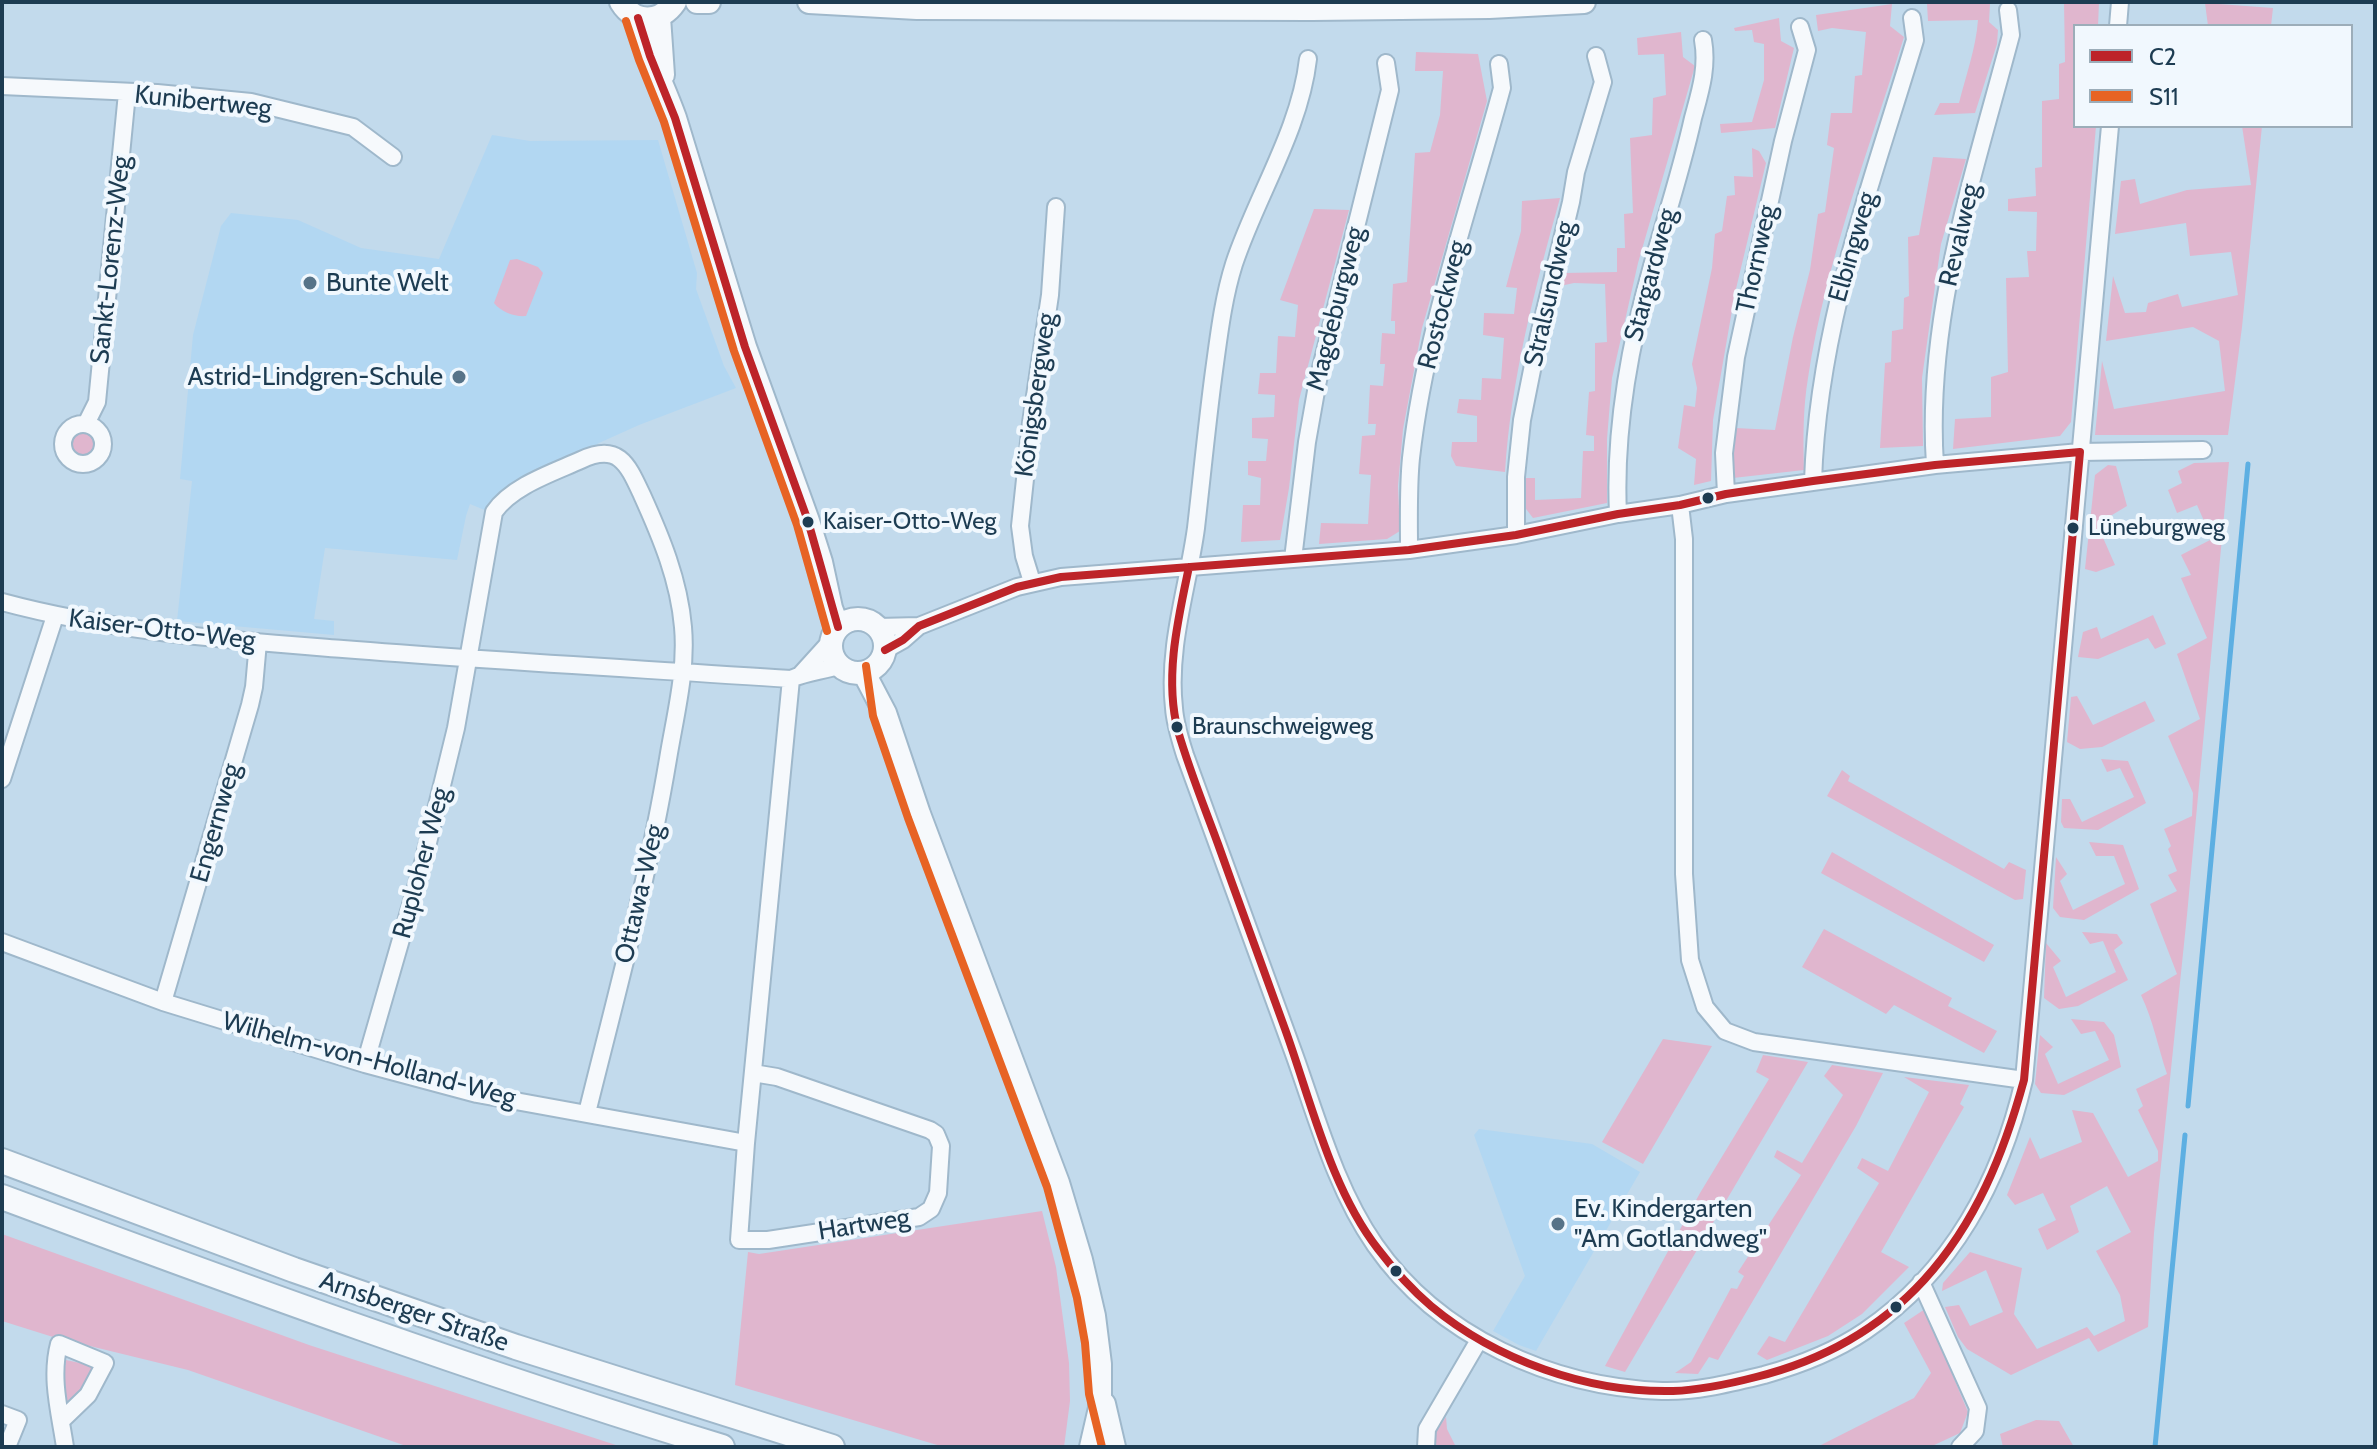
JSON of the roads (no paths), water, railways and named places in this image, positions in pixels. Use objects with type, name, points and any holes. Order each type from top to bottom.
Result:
[{"type":"main road","points":[[621,2],[629,13],[657,12],[645,47],[663,84],[745,347],[821,562],[841,629],[832,658],[838,666],[854,674],[876,662]]},
{"type":"main road","points":[[697,2],[709,2]]},
{"type":"main road","points":[[809,2],[917,8],[1584,2]]},
{"type":"main road","points":[[841,629],[864,619],[878,627],[885,642],[876,662],[885,713],[919,814],[1058,1183],[1089,1295],[1101,1391],[1114,1447]]},
{"type":"main road","name":"Arnsberger Straße","points":[[2,1161],[294,1270],[516,1347],[832,1447]]},
{"type":"main road","name":"Arnsberger Straße","points":[[2,1197],[285,1302],[491,1374],[722,1447]]},
{"type":"main road","points":[[1091,1447],[1101,1391]]},
{"type":"street","points":[[2118,24],[2120,2]]},
{"type":"street","name":"Revalweg","points":[[1935,465],[1933,433],[1938,345],[1964,213],[2011,35],[2008,10]]},
{"type":"street","name":"Elbingweg","points":[[1813,481],[1816,416],[1832,321],[1854,236],[1915,40],[1912,18]]},
{"type":"street","name":"Thornweg","points":[[1726,494],[1724,453],[1736,357],[1783,141],[1807,50],[1800,27]]},
{"type":"street","name":"Stargardweg","points":[[1618,514],[1617,462],[1627,370],[1705,68],[1703,40]]},
{"type":"street","name":"Stralsundweg","points":[[1516,535],[1516,477],[1522,420],[1576,172],[1603,82],[1596,56]]},
{"type":"street","points":[[1308,59],[1303,87],[1274,171],[1236,260],[1226,295],[1174,662],[1173,706],[1177,727],[1339,1179],[1375,1245],[1425,1301],[1479,1340],[1533,1365],[1589,1382],[1663,1391],[1711,1387],[1794,1366],[1838,1348],[1885,1317],[1957,1240],[1982,1200],[2007,1138],[2024,1080],[2110,128]]},
{"type":"street","name":"Magdeburgweg","points":[[1293,559],[1318,380],[1390,90],[1386,63]]},
{"type":"street","name":"Rostockweg","points":[[1409,550],[1410,474],[1419,405],[1436,326],[1502,88],[1499,64]]},
{"type":"street","name":"Kunibertweg","points":[[2,86],[157,93],[251,102],[353,127],[393,157]]},
{"type":"street","name":"Sankt-Lorenz-Weg","points":[[86,424],[97,402],[127,93]]},
{"type":"street","name":"Königsbergweg","points":[[1032,582],[1022,548],[1020,526],[1029,438],[1050,295],[1056,207]]},
{"type":"street","points":[[878,627],[919,626],[1032,582],[1086,574],[1409,550],[1516,535],[1726,494],[1935,465],[2080,452],[2203,450]]},
{"type":"street","name":"Ruploher Weg","points":[[365,1064],[440,797],[456,728],[494,512],[501,502],[532,483],[591,455],[608,454],[620,458],[629,466],[666,547],[683,622],[682,672]]},
{"type":"street","points":[[1680,505],[1684,539],[1684,874],[1690,960],[1705,1007],[1725,1031],[1754,1042],[2024,1080]]},
{"type":"street","name":"Kaiser-Otto-Weg","points":[[2,602],[90,622],[258,642],[467,659],[796,676],[838,666]]},
{"type":"street","points":[[2,779],[55,616]]},
{"type":"street","points":[[876,662],[919,626]]},
{"type":"street","points":[[796,676],[841,629]]},
{"type":"street","name":"Engernweg","points":[[163,1002],[250,705],[258,642]]},
{"type":"street","name":"Ottawa-Weg","points":[[587,1113],[626,961],[656,825],[682,672]]},
{"type":"street","name":"Hartweg","points":[[753,1073],[777,1077],[936,1134],[941,1146],[935,1202],[931,1209],[919,1217],[768,1240],[739,1240],[753,1073],[796,676]]},
{"type":"street","name":"Wilhelm-von-Holland-Weg","points":[[2,942],[163,1002],[365,1064],[477,1094],[746,1143]]},
{"type":"street","points":[[1921,1282],[1978,1408],[1975,1431],[1960,1447]]},
{"type":"street","points":[[1426,1447],[1427,1429],[1479,1340]]},
{"type":"street","points":[[2,1414],[18,1420],[7,1447]]},
{"type":"street","points":[[61,1421],[65,1447]]},
{"type":"waterway","points":[[2188,1106],[2248,464]]},
{"type":"waterway","points":[[2155,1447],[2185,1135]]},
{"type":"place","name":"Bunte Welt","points":[[310,283]]},
{"type":"place","name":"Astrid-Lindgren-Schule","points":[[459,377]]},
{"type":"place","name":"Kaiser-Otto-Weg","points":[[808,522]]},
{"type":"place","name":"Lüneburgweg","points":[[2073,528]]},
{"type":"place","name":"Braunschweigweg","points":[[1177,727]]},
{"type":"place","name":"Ev. Kindergarten \"Am Gotlandweg\"","points":[[1558,1224]]}]
